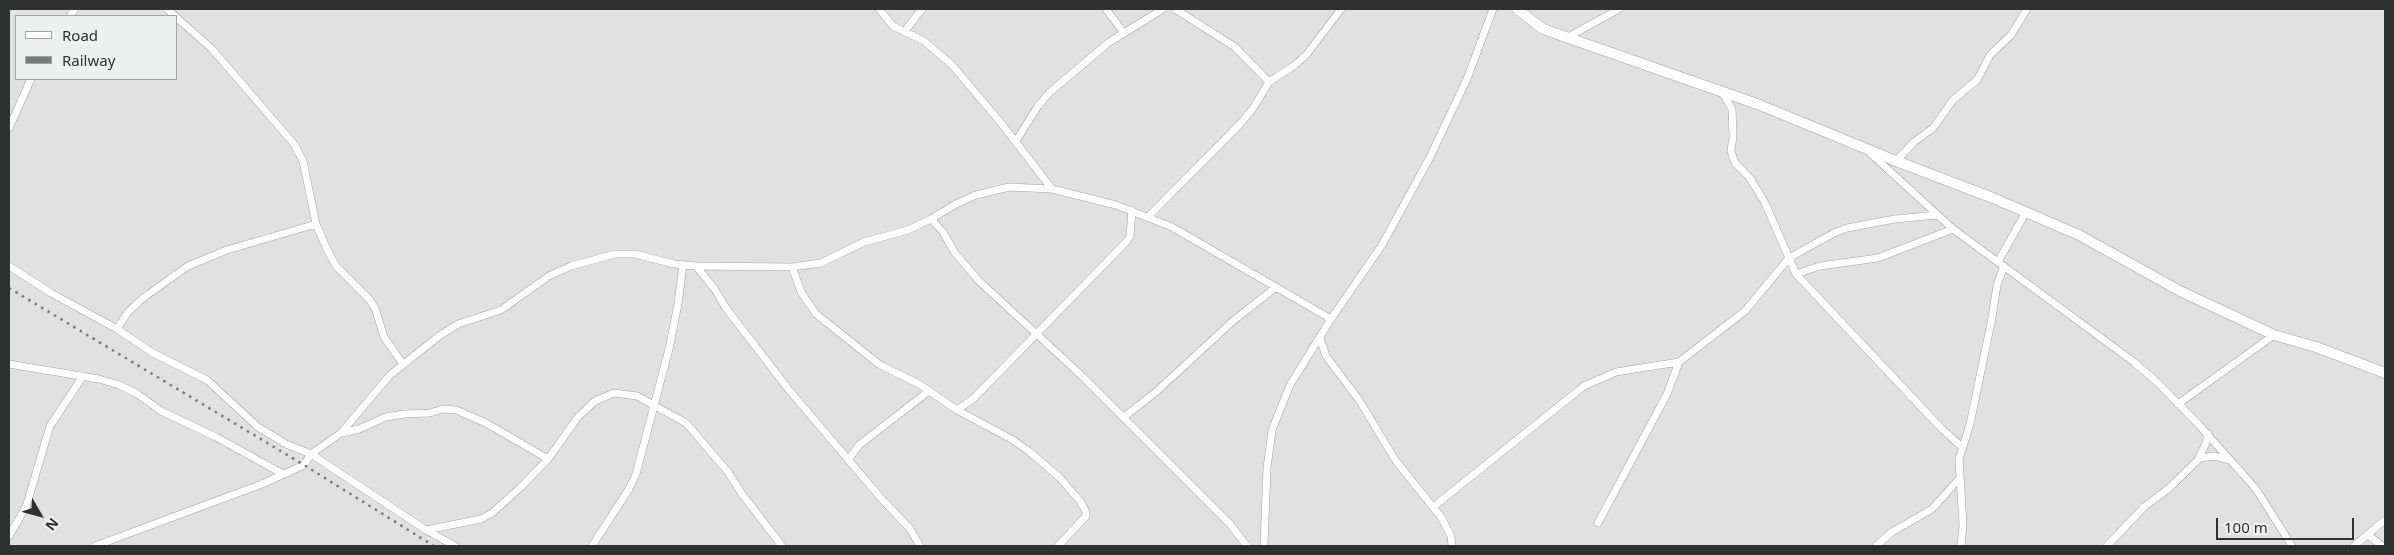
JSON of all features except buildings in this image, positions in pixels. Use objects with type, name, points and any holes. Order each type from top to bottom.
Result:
[{"type":"street","points":[[879,9],[893,26],[924,41],[943,56],[1016,141],[1052,189]]},
{"type":"street","points":[[904,32],[922,9]]},
{"type":"street","points":[[1106,9],[1124,33]]},
{"type":"street","points":[[1016,141],[1049,92],[1108,43],[1163,9]]},
{"type":"street","points":[[1176,9],[1235,47],[1269,82]]},
{"type":"street","points":[[1149,216],[1239,126],[1252,110],[1269,82],[1295,65],[1307,54],[1341,9]]},
{"type":"street","points":[[1264,546],[1267,468],[1272,430],[1290,385],[1331,319],[1382,246],[1424,167],[1466,79],[1494,9]]},
{"type":"street","points":[[1517,9],[1543,29],[1722,91],[1849,140],[1896,162],[2026,212],[2079,235],[2180,291],[2274,334],[2385,372]]},
{"type":"street","points":[[1568,37],[1619,9]]},
{"type":"street","points":[[1896,162],[1914,142],[1933,128],[1953,100],[1977,80],[1990,55],[2011,35],[2026,9]]},
{"type":"street","points":[[178,19],[212,49],[294,144],[303,161],[316,224],[336,266],[370,299],[375,308],[384,337],[402,364]]},
{"type":"street","points":[[9,128],[31,80]]},
{"type":"street","points":[[1722,91],[1732,109],[1733,136],[1731,151],[1735,164],[1750,178],[1765,202],[1796,274],[1935,422],[1962,447]]},
{"type":"street","points":[[1849,140],[1864,148],[1953,229],[2134,362],[2208,434],[2256,489],[2292,546]]},
{"type":"street","points":[[95,546],[283,474],[304,464],[311,454],[341,433],[374,392],[402,364],[458,324],[501,310],[549,276],[581,261],[615,254],[635,254],[683,265],[696,266],[792,267],[821,263],[864,242],[908,230],[956,204],[992,191],[1009,187],[1052,189],[1149,216],[1192,238],[1331,319]]},
{"type":"street","points":[[957,410],[973,398],[1127,241],[1130,236],[1132,210]]},
{"type":"street","points":[[1960,546],[1963,513],[1958,459],[1983,360],[2001,264],[2026,212]]},
{"type":"street","points":[[1433,507],[1584,386],[1616,372],[1680,362],[1745,311],[1789,258],[1847,228],[1938,215]]},
{"type":"street","points":[[931,219],[943,232],[965,266],[1035,335],[1081,375],[1124,417],[1230,524],[1247,546]]},
{"type":"street","points":[[117,329],[128,312],[143,298],[188,266],[227,250],[316,224]]},
{"type":"street","points":[[1796,274],[1820,266],[1859,263],[1878,258],[1953,229]]},
{"type":"street","points":[[592,546],[629,489],[636,474],[669,349],[683,265]]},
{"type":"street","points":[[9,266],[51,293],[117,329],[153,353],[207,380],[258,427],[286,444],[311,454],[426,530],[455,546]]},
{"type":"street","points":[[696,266],[789,390],[910,529],[920,546]]},
{"type":"street","points":[[792,267],[801,292],[816,314],[880,365],[929,391],[957,410],[1030,452],[1060,478],[1080,500],[1086,516],[1058,546]]},
{"type":"street","points":[[1124,417],[1157,391],[1233,321],[1275,288]]},
{"type":"street","points":[[2178,404],[2274,334]]},
{"type":"street","points":[[1320,338],[1326,356],[1360,400],[1396,461],[1433,507],[1451,536],[1452,546]]},
{"type":"street","points":[[1598,523],[1667,394],[1680,362]]},
{"type":"street","points":[[9,364],[83,376],[112,383],[136,394],[161,411],[216,437],[283,474]]},
{"type":"street","points":[[9,536],[26,507],[50,426],[83,376]]},
{"type":"street","points":[[848,460],[859,445],[929,391]]},
{"type":"street","points":[[426,530],[480,519],[492,513],[548,459],[578,417],[595,400],[614,393],[637,396],[686,423],[696,432],[782,546]]},
{"type":"street","points":[[341,433],[386,417],[456,410],[486,423],[548,459]]},
{"type":"street","points":[[2107,546],[2144,507],[2168,489],[2200,458],[2208,434]]},
{"type":"street","points":[[2200,458],[2214,456],[2230,460]]},
{"type":"street","points":[[1876,546],[1892,532],[1932,509],[1959,479]]},
{"type":"street","points":[[2354,546],[2385,520]]},
{"type":"street","points":[[2368,535],[2382,546]]},
{"type":"railway","points":[[9,288],[304,465],[434,546]]}]
